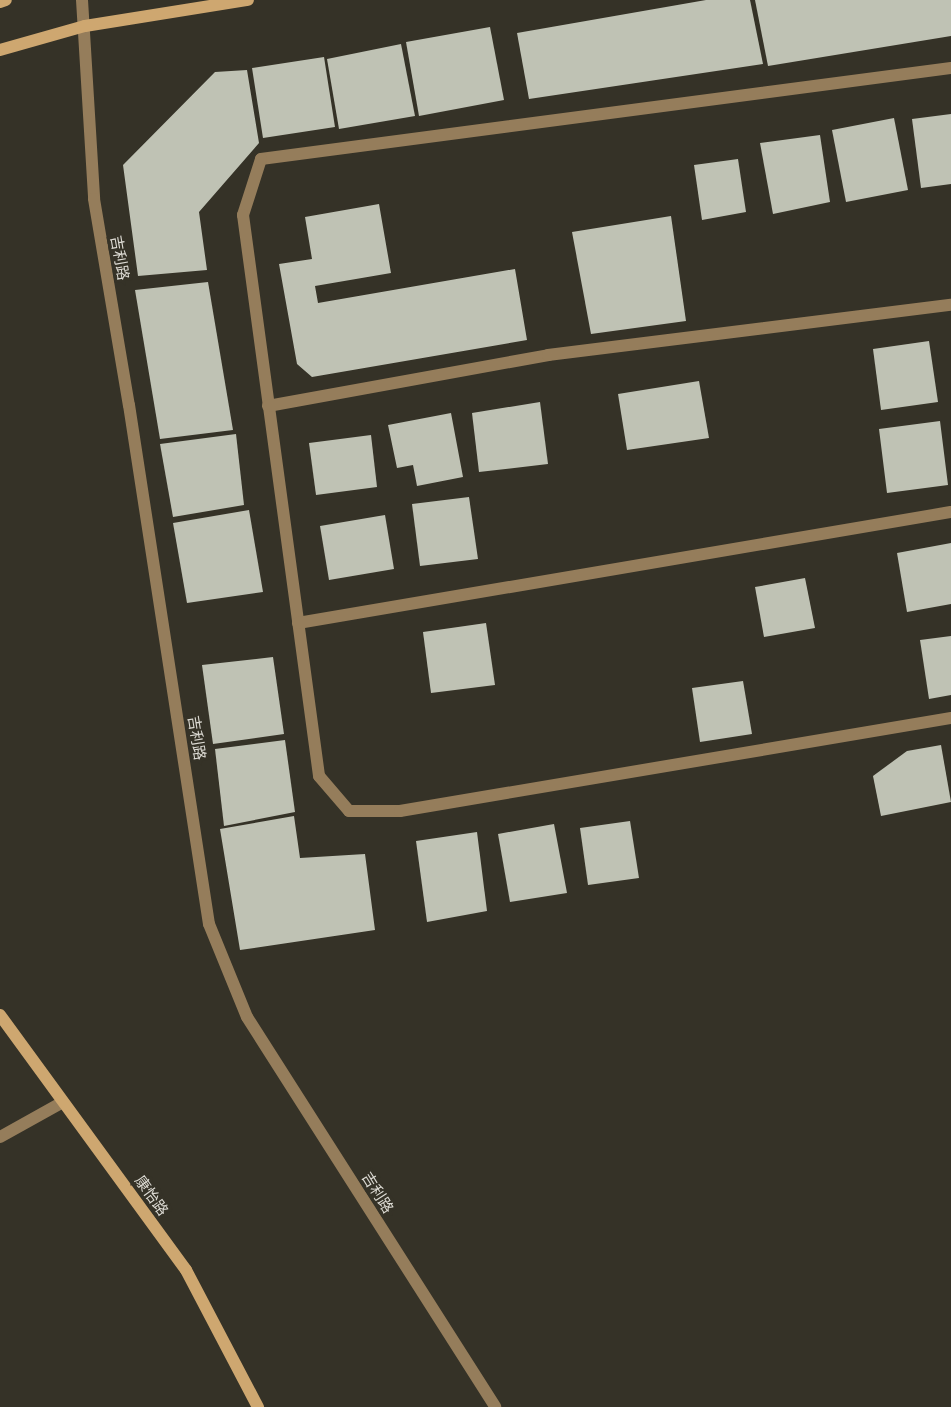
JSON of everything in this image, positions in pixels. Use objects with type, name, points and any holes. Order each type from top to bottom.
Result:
[{"type":"street","points":[[0,2],[6,0]]},
{"type":"street","name":"吉利路","points":[[82,0],[94,199],[129,405],[209,924],[247,1017],[495,1407]]},
{"type":"street","points":[[0,50],[85,26],[248,0]]},
{"type":"street","points":[[951,68],[261,159],[243,215],[319,776],[350,811],[400,811],[951,718]]},
{"type":"street","points":[[268,406],[548,355],[951,305]]},
{"type":"street","points":[[298,623],[357,615],[951,512]]},
{"type":"street","name":"康怡路","points":[[0,1015],[186,1270],[258,1407]]},
{"type":"street","points":[[0,1137],[63,1102]]},
{"type":"building","points":[[706,0],[750,0],[763,64],[529,99],[517,33]]},
{"type":"building","points":[[755,0],[951,0],[951,36],[768,66]]},
{"type":"building","points":[[490,27],[504,100],[419,116],[406,42]]},
{"type":"building","points":[[401,44],[415,116],[339,129],[327,59]]},
{"type":"building","points":[[324,57],[335,127],[263,138],[252,68]]},
{"type":"building","points":[[247,70],[259,143],[199,212],[207,270],[138,276],[123,165],[215,72]]},
{"type":"building","points":[[951,114],[951,184],[921,188],[912,119]]},
{"type":"building","points":[[894,118],[908,190],[846,202],[832,130]]},
{"type":"building","points":[[820,135],[830,202],[773,214],[760,143]]},
{"type":"building","points":[[738,159],[746,212],[702,220],[694,165]]},
{"type":"building","points":[[379,204],[391,273],[315,286],[318,303],[515,269],[527,340],[312,377],[297,364],[279,264],[312,259],[305,217]]},
{"type":"building","points":[[671,216],[686,321],[591,334],[572,232]]},
{"type":"building","points":[[208,282],[233,430],[160,439],[135,290]]},
{"type":"building","points":[[929,341],[938,402],[881,410],[873,349]]},
{"type":"building","points":[[699,381],[709,438],[627,450],[618,394]]},
{"type":"building","points":[[540,402],[548,464],[479,472],[472,413]]},
{"type":"building","points":[[451,413],[463,477],[417,486],[413,465],[397,468],[388,425]]},
{"type":"building","points":[[940,421],[948,485],[887,493],[879,429]]},
{"type":"building","points":[[236,434],[244,505],[173,517],[160,444]]},
{"type":"building","points":[[371,435],[377,487],[316,495],[309,443]]},
{"type":"building","points":[[469,497],[478,559],[420,566],[412,504]]},
{"type":"building","points":[[249,510],[263,592],[187,603],[173,523]]},
{"type":"building","points":[[385,515],[394,569],[329,580],[320,526]]},
{"type":"building","points":[[951,543],[951,604],[907,612],[897,553]]},
{"type":"building","points":[[805,578],[815,628],[764,637],[755,587]]},
{"type":"building","points":[[486,623],[495,685],[431,693],[423,632]]},
{"type":"building","points":[[951,636],[951,695],[929,699],[920,640]]},
{"type":"building","points":[[273,657],[284,734],[213,744],[202,665]]},
{"type":"building","points":[[743,681],[752,734],[700,742],[692,688]]},
{"type":"building","points":[[285,740],[295,812],[224,826],[215,749]]},
{"type":"building","points":[[941,745],[951,802],[881,816],[873,776],[907,751]]},
{"type":"building","points":[[294,816],[300,858],[365,854],[375,930],[240,950],[220,829]]},
{"type":"building","points":[[630,821],[639,878],[588,885],[580,828]]},
{"type":"building","points":[[554,824],[567,893],[510,902],[498,834]]},
{"type":"building","points":[[477,832],[487,911],[427,922],[416,841]]}]
